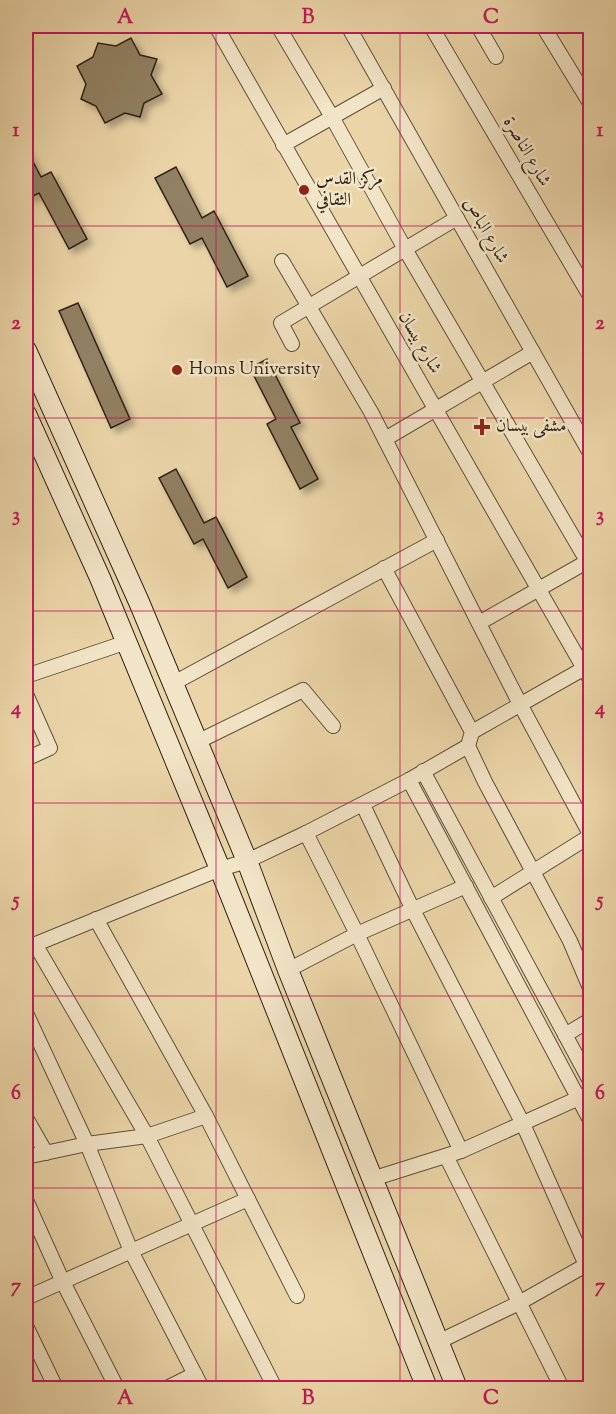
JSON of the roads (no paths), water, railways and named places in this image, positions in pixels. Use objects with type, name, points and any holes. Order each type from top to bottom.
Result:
[{"type":"main road","points":[[26,350],[139,602],[247,861],[288,970],[458,1389]]},
{"type":"main road","points":[[26,414],[127,642],[427,1389]]},
{"type":"street","name":"شارع بيسان","points":[[216,26],[588,671]]},
{"type":"street","points":[[278,26],[482,382],[590,563],[479,623]]},
{"type":"street","name":"شارع الباص","points":[[348,26],[591,453]]},
{"type":"street","name":"شارع الناصرة","points":[[431,26],[591,296]]},
{"type":"street","points":[[477,26],[496,57]]},
{"type":"street","points":[[543,26],[591,103]]},
{"type":"street","points":[[283,145],[384,88]]},
{"type":"street","points":[[292,344],[281,323],[457,218]]},
{"type":"street","points":[[282,261],[371,412],[520,704],[591,835],[491,898]]},
{"type":"street","points":[[385,439],[533,352]]},
{"type":"street","points":[[172,684],[436,540]]},
{"type":"street","points":[[384,568],[470,739],[533,872],[570,941],[591,988]]},
{"type":"street","points":[[26,676],[127,642]]},
{"type":"street","points":[[275,1389],[147,1136],[30,946],[220,869],[247,861],[363,805],[423,771],[520,704],[588,671]]},
{"type":"street","points":[[197,742],[303,690],[333,726]]},
{"type":"street","points":[[26,694],[50,748],[26,759]]},
{"type":"street","points":[[423,771],[591,1081]]},
{"type":"street","points":[[409,780],[466,886],[585,1095],[591,1120]]},
{"type":"street","points":[[363,805],[413,909],[523,1124],[588,1269],[438,1342]]},
{"type":"street","points":[[306,833],[461,1151]]},
{"type":"street","points":[[288,970],[357,934],[466,886]]},
{"type":"street","points":[[96,919],[206,1116],[297,1296]]},
{"type":"street","points":[[26,1013],[87,1144],[131,1251],[202,1389]]},
{"type":"street","points":[[565,1035],[591,1020]]},
{"type":"street","points":[[372,1179],[461,1151],[585,1095]]},
{"type":"street","points":[[26,1157],[87,1144],[147,1136],[206,1116]]},
{"type":"street","points":[[26,1118],[46,1153]]},
{"type":"street","points":[[446,1156],[562,1389]]},
{"type":"street","points":[[26,1298],[248,1199]]},
{"type":"street","points":[[26,1200],[62,1280],[117,1389]]},
{"type":"street","points":[[26,1326],[57,1389]]},
{"type":"street","points":[[167,1389],[195,1374]]},
{"type":"place","name":"مركز القدس الثقافي","points":[[304,190]]},
{"type":"place","name":"Homs University","points":[[177,370]]},
{"type":"place","name":"مشفى بيسان","points":[[482,427]]}]
